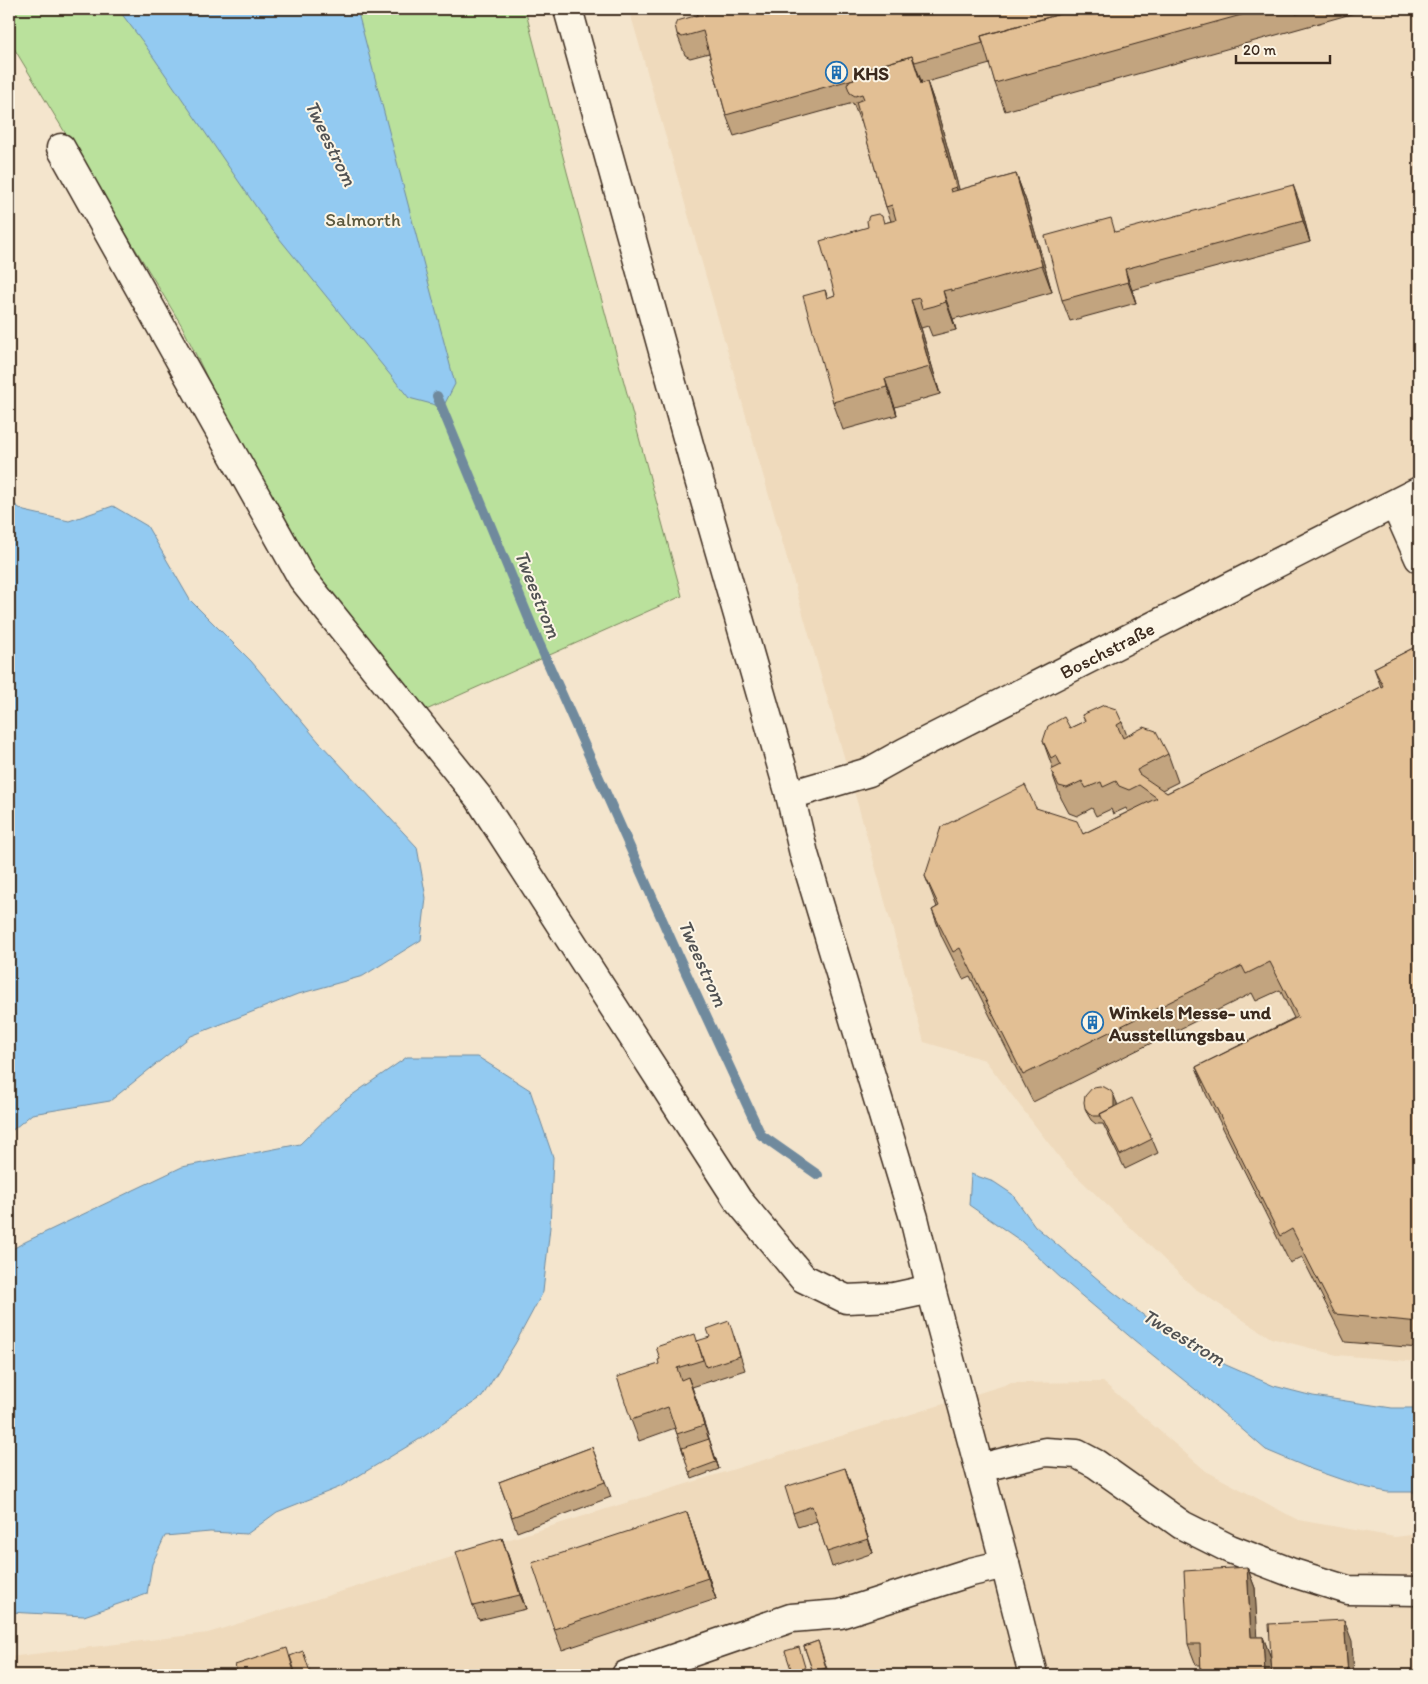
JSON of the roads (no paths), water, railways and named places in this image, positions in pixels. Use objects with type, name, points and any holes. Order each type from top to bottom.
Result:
[{"type":"street","points":[[568,9],[693,459],[790,795],[804,854],[914,1218],[1033,1675]]},
{"type":"street","points":[[61,148],[302,578],[479,798],[738,1200],[803,1278],[846,1299],[894,1297],[931,1289]]},
{"type":"street","name":"Boschstraße","points":[[790,795],[869,772],[1419,491]]},
{"type":"street","points":[[1395,504],[1419,558]]},
{"type":"street","points":[[980,1468],[1045,1452],[1077,1454],[1096,1464],[1182,1525],[1230,1549],[1290,1572],[1348,1590],[1419,1591]]},
{"type":"street","points":[[626,1675],[791,1618],[840,1614],[971,1572],[1005,1564]]},
{"type":"water","points":[[118,9],[357,9],[455,384],[443,407],[409,398],[270,227],[143,42]]},
{"type":"water","points":[[9,501],[24,511],[69,521],[113,506],[147,526],[190,600],[251,661],[319,742],[417,847],[426,898],[421,940],[363,976],[295,995],[191,1036],[110,1101],[32,1114],[9,1133]]},
{"type":"water","points":[[407,1057],[478,1057],[530,1090],[553,1157],[550,1227],[543,1292],[515,1344],[482,1397],[423,1437],[340,1487],[277,1512],[247,1534],[210,1532],[165,1536],[152,1564],[147,1594],[84,1616],[9,1612],[9,1251],[182,1167],[300,1144],[345,1100]]},
{"type":"water","points":[[971,1174],[994,1182],[1012,1194],[1035,1226],[1113,1292],[1163,1330],[1226,1365],[1274,1386],[1313,1396],[1392,1408],[1419,1408],[1419,1492],[1387,1492],[1360,1486],[1311,1469],[1266,1450],[1063,1280],[1021,1241],[969,1205]]},
{"type":"waterway","name":"Tweestrom","points":[[437,396],[539,643],[681,962],[761,1135],[818,1175]]},
{"type":"place","name":"KHS","points":[[837,73]]},
{"type":"place","name":"Winkels Messe- und Ausstellungsbau","points":[[1093,1023]]},
{"type":"park label","name":"Salmorth","points":[[363,219]]}]
